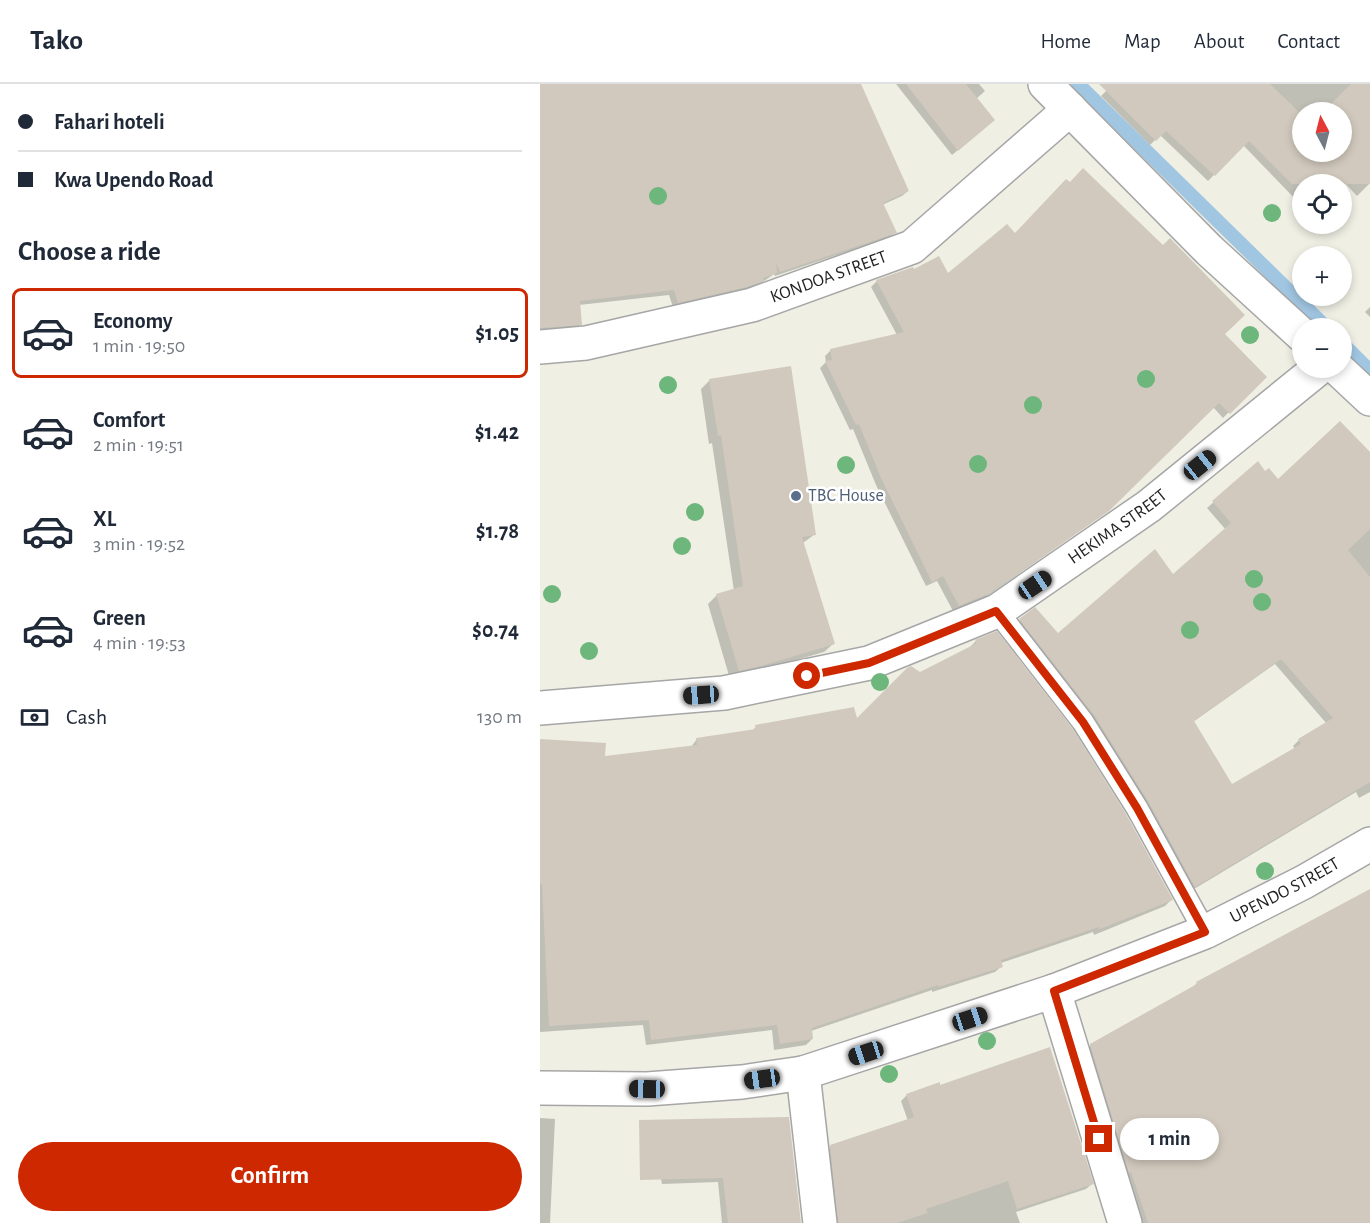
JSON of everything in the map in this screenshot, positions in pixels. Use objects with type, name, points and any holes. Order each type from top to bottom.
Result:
[{"type":"street","points":[[1045,84],[1209,250],[1292,326]]},
{"type":"street","name":"KONDOA STREET","points":[[540,347],[586,343],[752,305],[912,247],[1070,109]]},
{"type":"street","name":"HEKIMA STREET","points":[[540,708],[724,693],[869,663],[996,611],[1149,506],[1306,378]]},
{"type":"street","points":[[1348,378],[1370,399]]},
{"type":"street","name":"UPENDO STREET","points":[[540,1088],[647,1089],[742,1082],[803,1073],[1054,991],[1205,932],[1304,882],[1370,844]]},
{"type":"street","points":[[1054,991],[1125,1223]]},
{"type":"street","points":[[803,1073],[820,1223]]},
{"type":"lane","points":[[996,611],[1083,722],[1137,808],[1205,932]]},
{"type":"building","points":[[540,84],[861,84],[909,191],[883,203],[897,233],[780,272],[776,263],[777,273],[763,278],[764,281],[678,303],[674,290],[580,301],[582,325],[540,328]]},
{"type":"building","points":[[906,84],[966,84],[995,120],[958,151]]},
{"type":"building","points":[[1099,84],[1270,84],[1292,105],[1292,162],[1352,162],[1352,102],[1333,102],[1351,84],[1370,84],[1370,184],[1352,184],[1352,174],[1292,174],[1292,184],[1249,141],[1215,176],[1166,131],[1156,141]]},
{"type":"building","points":[[1083,168],[1163,245],[1170,238],[1245,315],[1225,334],[1267,377],[1230,414],[1219,403],[1109,511],[988,594],[959,606],[943,576],[932,582],[881,478],[859,424],[856,425],[825,361],[832,360],[830,349],[904,332],[876,280],[913,267],[914,269],[939,256],[948,273],[1007,224],[1015,233],[1066,179],[1070,182]]},
{"type":"building","points":[[791,366],[816,535],[802,537],[835,644],[739,671],[716,594],[743,586],[721,435],[718,436],[709,379]]},
{"type":"building","points":[[1340,421],[1370,452],[1370,529],[1348,550],[1370,577],[1370,782],[1195,887],[1148,801],[1094,715],[1019,619],[1035,607],[1058,633],[1155,549],[1173,574],[1231,523],[1212,501],[1258,461],[1265,471],[1269,468],[1278,479]],"holes":[[[1281,659],[1333,718],[1298,739],[1301,744],[1232,784],[1194,721]]]},
{"type":"building","points":[[997,631],[1073,729],[1126,814],[1173,900],[1100,929],[1099,927],[1001,960],[1003,967],[938,987],[938,985],[812,1028],[813,1039],[780,1044],[777,1025],[651,1040],[649,1020],[549,1026],[542,884],[540,884],[540,739],[606,743],[605,756],[697,745],[696,738],[756,729],[755,725],[854,707],[857,718],[907,668],[911,666],[920,672],[977,643],[975,640]]},
{"type":"building","points":[[1370,889],[1370,1223],[1148,1223],[1131,1172],[1129,1173],[1090,1044],[1197,984],[1196,982]]},
{"type":"building","points":[[1050,1047],[1094,1184],[1017,1209],[1008,1181],[926,1209],[928,1213],[897,1223],[838,1223],[830,1145],[914,1117],[906,1094],[940,1082],[940,1085]]},
{"type":"building","points":[[789,1117],[801,1223],[728,1223],[723,1178],[640,1180],[639,1120]]},
{"type":"waterway","points":[[1078,84],[1317,318]]},
{"type":"waterway","points":[[1352,353],[1370,371]]},
{"type":"place","name":"TBC House","points":[[796,496]]},
{"type":"route","points":[[807,676],[869,663],[996,611],[1083,722],[1137,808],[1205,932],[1054,991],[1099,1139]]}]
